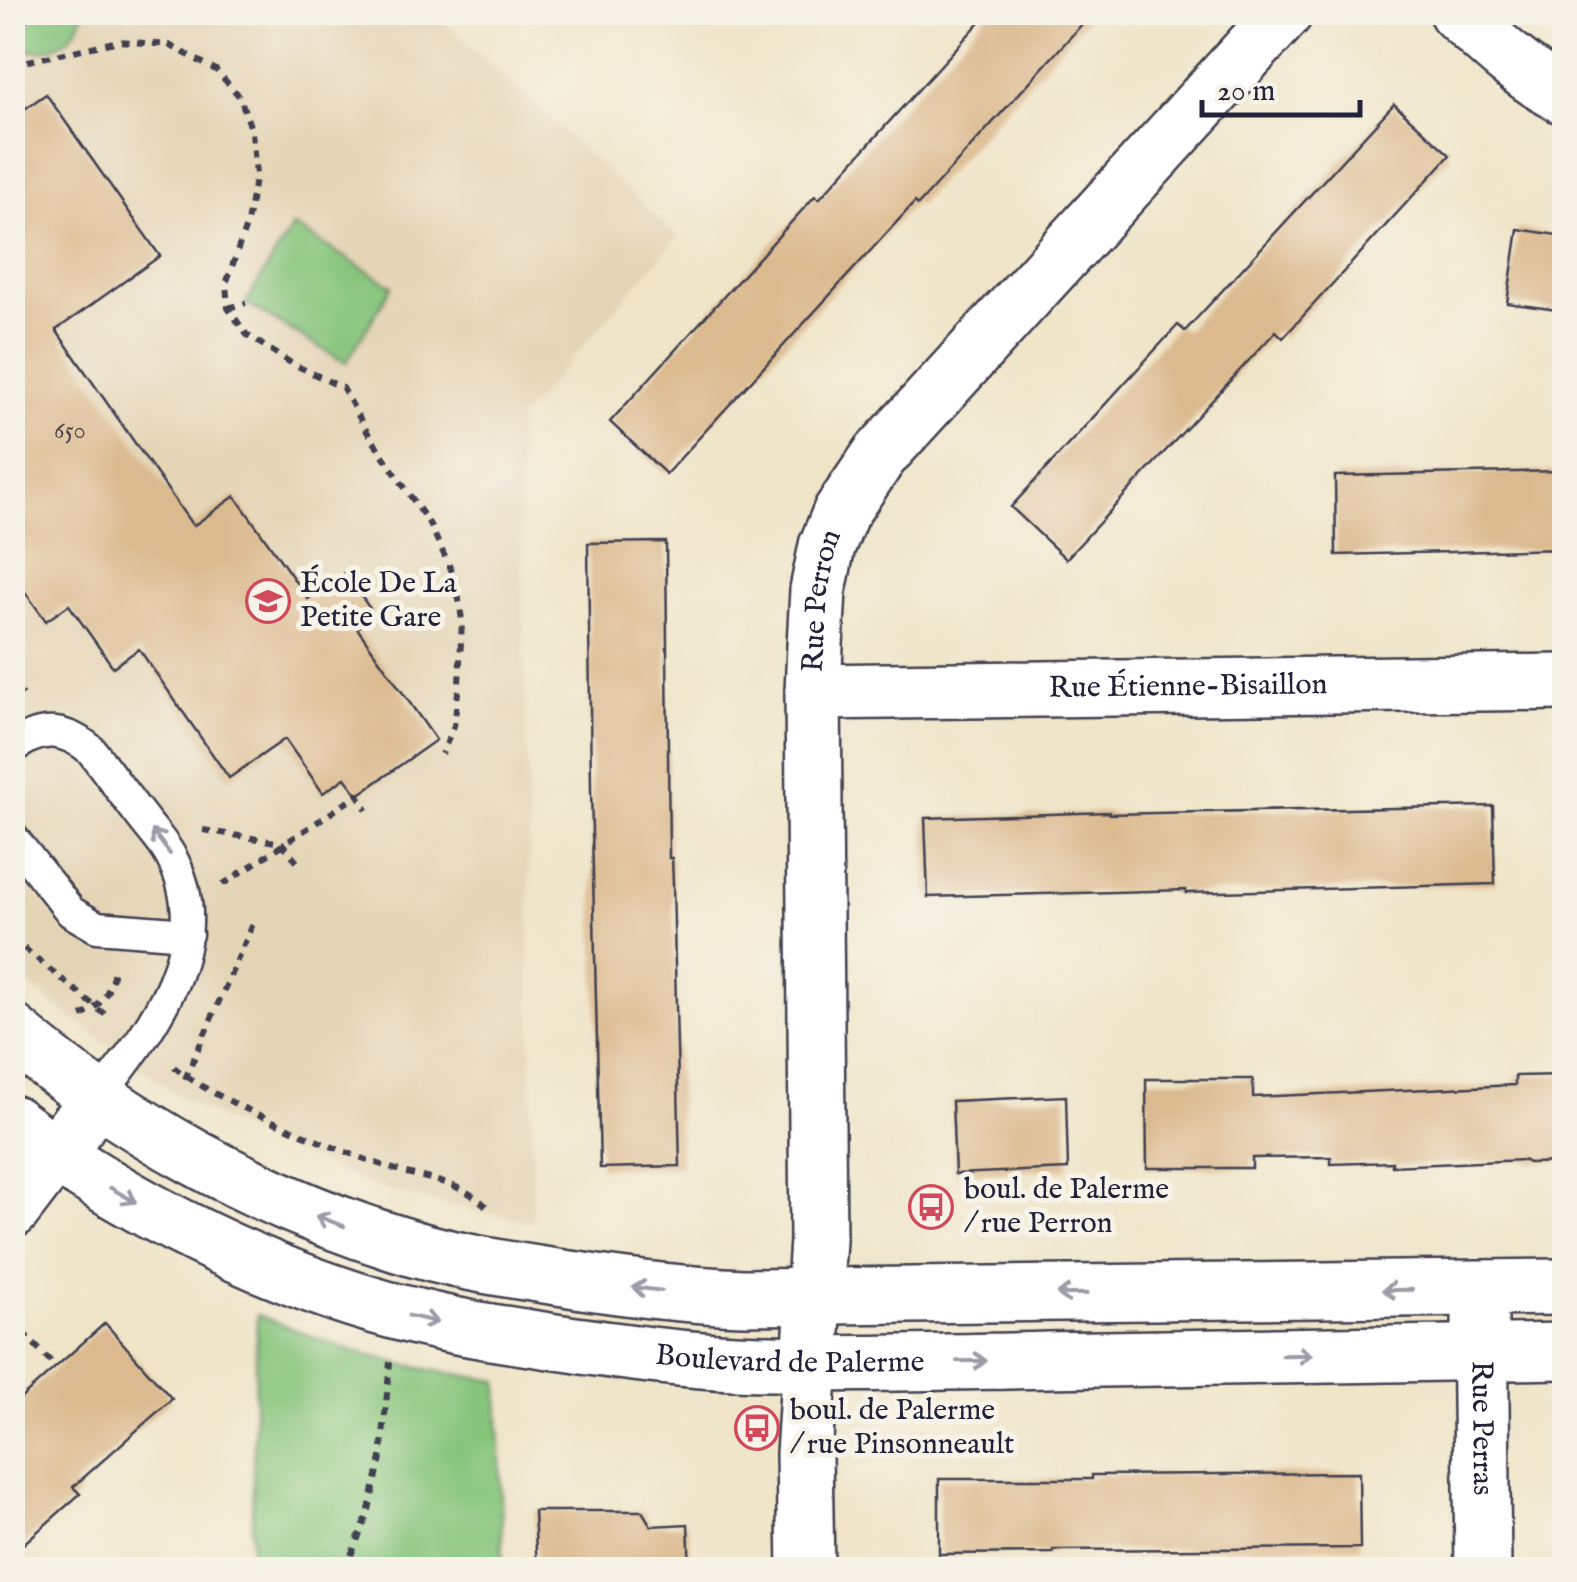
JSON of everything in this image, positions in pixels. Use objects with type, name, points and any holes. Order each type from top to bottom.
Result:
[{"type":"street","name":"Rue Perron","points":[[806,1570],[804,1454],[818,1193],[813,692],[818,590],[827,546],[841,512],[861,480],[894,440],[1285,12]]},
{"type":"street","points":[[1457,12],[1535,80],[1564,96]]},
{"type":"street","name":"Rue Étienne-Bisaillon","points":[[813,692],[1564,682]]},
{"type":"street","name":"Boulevard de Palerme","points":[[12,1032],[98,1098],[185,1153],[277,1200],[398,1244],[498,1267],[610,1285],[732,1297],[1564,1287]]},
{"type":"street","points":[[12,1210],[34,1138],[98,1098]]},
{"type":"street","name":"Boulevard de Palerme","points":[[34,1138],[152,1211],[260,1263],[406,1315],[517,1336],[734,1362],[1564,1351]]},
{"type":"street","name":"Rue Perras","points":[[1479,1289],[1483,1570]]},
{"type":"lane","points":[[12,749],[39,733],[59,733],[77,739],[91,750],[171,856],[184,892],[187,934],[169,994],[141,1042],[98,1098]]},
{"type":"lane","points":[[12,837],[71,912],[83,920],[98,927],[187,934]]},
{"type":"path","points":[[12,58],[24,62],[119,40],[170,45],[216,70],[240,97],[252,132],[256,174],[247,223],[226,284],[228,308],[247,334],[290,363],[343,388],[366,430],[430,525],[456,580],[462,620],[454,726],[442,754]]},
{"type":"path","points":[[228,308],[246,302]]},
{"type":"path","points":[[225,884],[358,795],[367,810]]},
{"type":"path","points":[[185,827],[282,843],[296,862]]},
{"type":"path","points":[[252,924],[186,1076],[211,1092],[306,1136],[475,1195],[488,1208],[493,1222],[498,1267]]},
{"type":"path","points":[[12,938],[96,1008]]},
{"type":"path","points":[[12,1321],[56,1367]]},
{"type":"path","points":[[346,1570],[368,1514],[381,1458],[391,1354]]},
{"type":"shaded area","name":"École De La Petite Gare","points":[[12,13],[434,13],[678,237],[518,421],[528,782],[533,1222],[387,1190],[236,1126],[183,1098],[13,972]]},
{"type":"green space","points":[[13,12],[83,13],[65,41],[36,51],[13,47]]},
{"type":"green space","points":[[293,226],[392,286],[346,363],[246,303]]},
{"type":"green space","points":[[257,1315],[390,1361],[498,1381],[503,1569],[251,1569]]},
{"type":"building","points":[[989,12],[1093,12],[666,474],[610,422]]},
{"type":"building","points":[[46,94],[160,256],[56,330],[193,526],[235,496],[308,599],[345,573],[375,616],[357,628],[436,740],[358,795],[345,778],[323,793],[285,739],[229,778],[139,649],[113,667],[69,605],[46,621],[12,574],[12,118]]},
{"type":"building","points":[[1394,104],[1450,155],[1283,338],[1276,331],[1066,559],[1011,507],[1178,325],[1185,331]]},
{"type":"building","points":[[1518,229],[1564,236],[1564,311],[1507,303]]},
{"type":"building","points":[[1564,471],[1564,549],[1336,555],[1335,476]]},
{"type":"building","points":[[666,542],[669,858],[673,884],[680,1166],[600,1168],[588,543]]},
{"type":"building","points":[[1493,806],[1495,884],[928,897],[925,818]]},
{"type":"building","points":[[1564,1075],[1564,1162],[1392,1166],[1392,1162],[1331,1164],[1331,1157],[1252,1158],[1252,1168],[1147,1168],[1146,1079],[1253,1079],[1253,1097],[1515,1085],[1515,1076]]},
{"type":"building","points":[[1066,1096],[1068,1169],[955,1174],[952,1101]]},
{"type":"building","points":[[105,1323],[172,1399],[73,1487],[80,1494],[12,1554],[12,1406]]},
{"type":"building","points":[[1359,1473],[1360,1548],[939,1554],[939,1479]]},
{"type":"building","points":[[534,1511],[642,1511],[651,1526],[688,1524],[690,1570],[537,1570]]},
{"type":"place","name":"École De La Petite Gare","points":[[268,601]]},
{"type":"place","name":"boul. de Palerme / rue Perron","points":[[931,1207]]},
{"type":"place","name":"boul. de Palerme / rue Pinsonneault","points":[[757,1428]]}]
